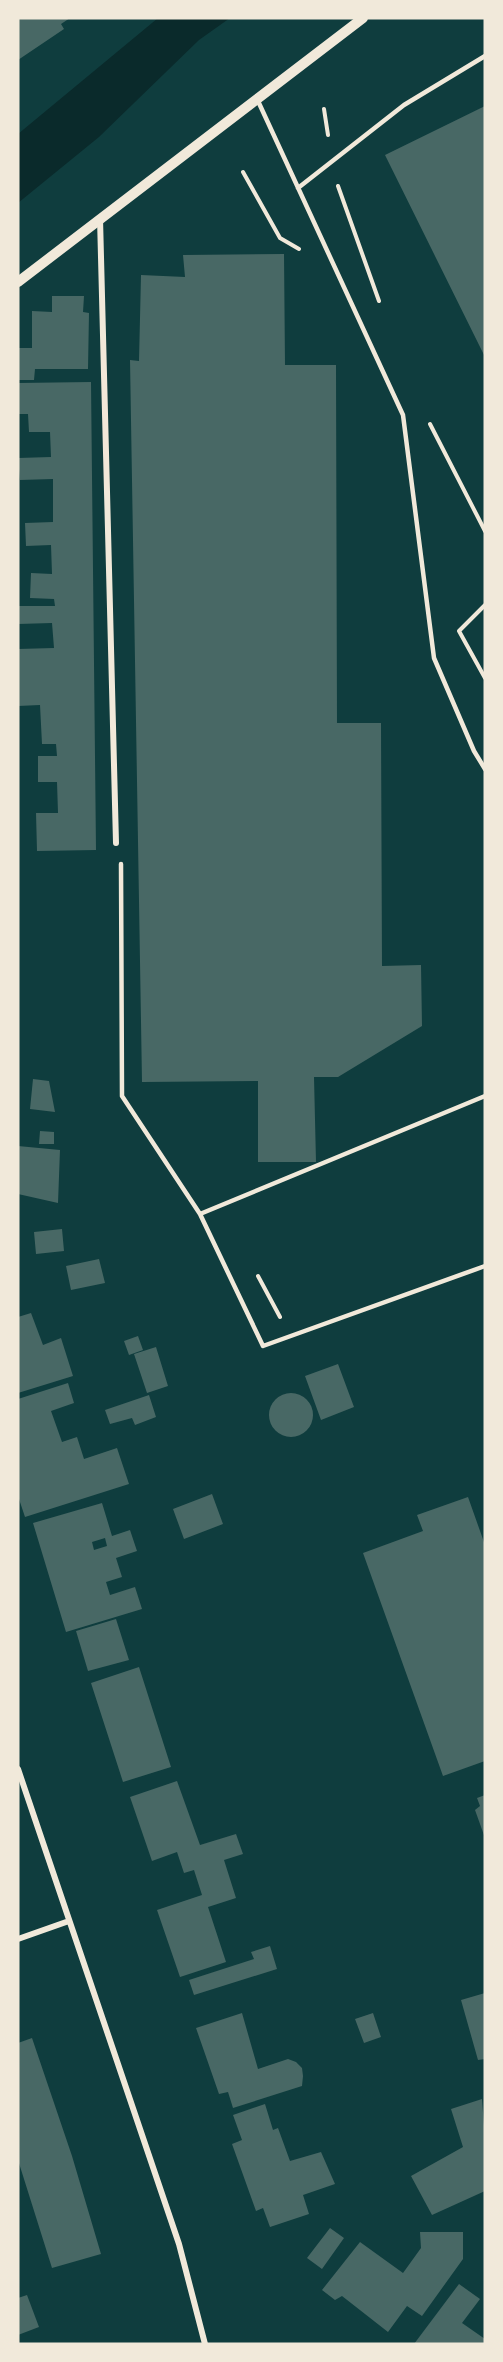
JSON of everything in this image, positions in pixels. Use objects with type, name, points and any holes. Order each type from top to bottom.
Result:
[{"type":"street","points":[[18,282],[363,18]]},
{"type":"street","points":[[100,218],[116,843]]},
{"type":"street","points":[[18,1769],[179,2244],[205,2344]]},
{"type":"street","points":[[18,1939],[69,1922]]},
{"type":"lane","points":[[298,188],[404,105],[485,56]]},
{"type":"lane","points":[[257,98],[403,415],[434,658],[474,751],[485,769]]},
{"type":"lane","points":[[121,864],[122,1096],[200,1214],[263,1346],[485,1266]]},
{"type":"lane","points":[[200,1214],[485,1096]]},
{"type":"path","points":[[324,109],[332,161],[342,200],[380,303]]},
{"type":"path","points":[[243,172],[280,238],[305,253]]},
{"type":"path","points":[[426,416],[485,531]]},
{"type":"path","points":[[485,605],[459,631],[485,678]]},
{"type":"path","points":[[254,1268],[290,1336]]},
{"type":"water","points":[[158,18],[230,18],[199,40],[99,137],[18,203],[18,134]]},
{"type":"building","points":[[18,18],[70,18],[61,24],[64,29],[18,60]]},
{"type":"building","points":[[485,106],[485,357],[385,155]]},
{"type":"building","points":[[284,254],[285,365],[336,365],[337,723],[381,723],[382,966],[421,965],[422,1026],[338,1077],[314,1077],[316,1162],[258,1162],[258,1081],[142,1082],[130,360],[139,361],[141,275],[185,277],[183,255]]},
{"type":"building","points":[[52,296],[84,296],[83,312],[89,313],[88,369],[35,369],[34,380],[18,380],[18,348],[32,348],[32,311],[52,312]]},
{"type":"building","points":[[91,382],[96,850],[37,851],[36,813],[58,813],[57,782],[38,782],[38,756],[57,756],[56,744],[42,744],[40,705],[18,706],[18,649],[54,648],[52,623],[18,624],[18,606],[55,606],[54,599],[30,598],[31,573],[52,574],[51,545],[26,546],[25,523],[53,522],[53,479],[20,480],[18,458],[51,457],[50,432],[29,432],[28,414],[18,414],[18,383]]},
{"type":"building","points":[[33,1079],[49,1081],[55,1112],[30,1109]]},
{"type":"building","points":[[40,1131],[54,1132],[54,1144],[39,1144]]},
{"type":"building","points":[[18,1146],[60,1150],[58,1203],[18,1194]]},
{"type":"building","points":[[62,1229],[64,1251],[36,1254],[34,1232]]},
{"type":"building","points":[[99,1259],[105,1283],[71,1290],[66,1266]]},
{"type":"building","points":[[31,1313],[43,1345],[61,1338],[73,1376],[18,1393],[18,1317]]},
{"type":"building","points":[[138,1336],[143,1350],[129,1355],[124,1341]]},
{"type":"building","points":[[156,1347],[168,1386],[147,1393],[134,1354]]},
{"type":"building","points":[[338,1364],[354,1407],[321,1420],[305,1376]]},
{"type":"building","points":[[68,1383],[74,1403],[51,1411],[62,1442],[77,1437],[84,1459],[117,1448],[129,1484],[25,1517],[18,1496],[18,1399]]},
{"type":"building","points":[[291,1393],[300,1394],[307,1399],[312,1406],[312,1424],[307,1431],[300,1436],[291,1437],[282,1436],[275,1431],[270,1424],[269,1415],[270,1406],[275,1399],[282,1394]]},
{"type":"building","points":[[149,1395],[156,1417],[135,1425],[132,1418],[110,1424],[105,1410]]},
{"type":"building","points":[[212,1494],[223,1524],[184,1539],[173,1509]]},
{"type":"building","points":[[468,1497],[485,1545],[485,1761],[443,1776],[363,1553],[423,1531],[417,1515]]},
{"type":"building","points":[[102,1503],[112,1536],[130,1530],[137,1551],[116,1558],[122,1577],[106,1582],[110,1595],[135,1587],[142,1609],[66,1632],[33,1523]],"holes":[[[105,1538],[107,1546],[94,1550],[92,1542]]]},
{"type":"building","points":[[116,1619],[129,1660],[88,1671],[76,1631]]},
{"type":"building","points":[[139,1667],[171,1767],[123,1782],[91,1683]]},
{"type":"building","points":[[177,1781],[200,1845],[236,1834],[243,1854],[224,1860],[236,1898],[208,1907],[226,1962],[180,1977],[157,1910],[202,1895],[194,1870],[184,1873],[177,1852],[152,1861],[130,1797]]},
{"type":"building","points":[[485,1795],[485,1838],[475,1810],[480,1806],[477,1798]]},
{"type":"building","points":[[270,1946],[277,1969],[194,1995],[189,1980],[254,1959],[251,1952]]},
{"type":"building","points":[[485,1993],[485,2059],[478,2060],[461,2000]]},
{"type":"building","points":[[242,2013],[258,2069],[288,2059],[296,2062],[302,2068],[303,2076],[302,2086],[233,2108],[228,2092],[219,2094],[196,2028]]},
{"type":"building","points":[[373,2013],[381,2037],[364,2043],[355,2019]]},
{"type":"building","points":[[32,2038],[72,2156],[101,2254],[52,2268],[18,2160],[18,2043]]},
{"type":"building","points":[[482,2099],[485,2191],[432,2215],[411,2176],[463,2147],[451,2109]]},
{"type":"building","points":[[265,2104],[273,2130],[278,2128],[290,2161],[321,2152],[335,2184],[303,2195],[309,2214],[270,2227],[263,2208],[256,2211],[232,2144],[242,2140],[233,2115]]},
{"type":"building","points":[[330,2228],[344,2238],[322,2269],[307,2258]]},
{"type":"building","points":[[420,2232],[463,2232],[463,2259],[422,2316],[407,2306],[388,2332],[342,2296],[335,2300],[322,2290],[360,2242],[403,2273],[421,2248]]},
{"type":"building","points":[[459,2284],[480,2299],[462,2323],[485,2339],[485,2344],[414,2344]]},
{"type":"building","points":[[27,2295],[39,2327],[18,2335],[18,2298]]}]
